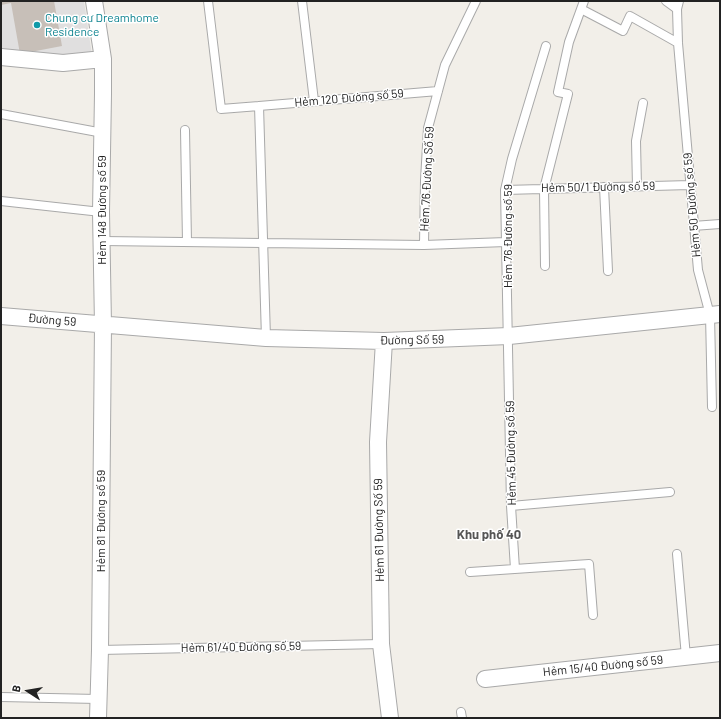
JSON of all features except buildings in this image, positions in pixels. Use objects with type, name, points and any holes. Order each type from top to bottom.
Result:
[{"type":"street","points":[[1,57],[64,63],[103,59],[94,1]]},
{"type":"street","name":"Hẻm 148 Đường số 59","points":[[102,325],[101,212],[104,94],[103,59]]},
{"type":"street","name":"Đường Số 59","points":[[102,325],[266,338],[384,341],[509,336],[715,314]]},
{"type":"street","name":"Đường 59","points":[[1,316],[102,325]]},
{"type":"street","name":"Hẻm 81 Đường số 59","points":[[98,718],[100,650],[102,325]]},
{"type":"street","name":"Hẻm 61 Đường Số 59","points":[[384,341],[378,442],[381,644],[390,718]]},
{"type":"street","name":"Hẻm 15/40 Đường số 59","points":[[485,679],[720,653]]},
{"type":"lane","name":"Hẻm 120 Đường số 59","points":[[208,1],[221,109],[438,91]]},
{"type":"lane","points":[[302,1],[314,101]]},
{"type":"lane","name":"Hẻm 76 Đường Số 59","points":[[424,245],[425,180],[428,128],[445,65],[476,1]]},
{"type":"lane","points":[[666,1],[678,5]]},
{"type":"lane","points":[[545,266],[544,189],[568,94],[558,92],[569,42],[583,5],[623,31],[630,16],[678,43]]},
{"type":"lane","name":"Hẻm 50 Đường số 59","points":[[678,5],[678,43],[698,270],[715,314],[712,407]]},
{"type":"lane","name":"Hẻm 76 Đường số 59","points":[[509,336],[505,190],[512,159],[546,46]]},
{"type":"lane","points":[[636,187],[636,142],[643,103]]},
{"type":"lane","points":[[259,106],[266,338]]},
{"type":"lane","points":[[1,114],[103,133]]},
{"type":"lane","points":[[185,130],[187,242]]},
{"type":"lane","name":"Hẻm 50/1 Đường số 59","points":[[505,190],[690,185]]},
{"type":"lane","points":[[604,187],[608,271]]},
{"type":"lane","points":[[1,201],[101,212]]},
{"type":"lane","points":[[694,226],[720,224]]},
{"type":"lane","points":[[102,241],[263,243]]},
{"type":"lane","name":"Hẻm 76 Đường Số 59","points":[[263,243],[424,245],[506,242]]},
{"type":"lane","name":"Hẻm 45 Đường số 59","points":[[509,336],[511,506],[515,569]]},
{"type":"lane","points":[[511,506],[670,492]]},
{"type":"lane","points":[[677,554],[686,656]]},
{"type":"lane","points":[[470,572],[589,564],[593,615]]},
{"type":"lane","name":"Hẻm 61/40 Đường số 59","points":[[100,650],[381,644]]},
{"type":"lane","points":[[1,696],[98,699]]},
{"type":"shaded area","points":[[1,1],[84,1],[92,55],[63,59],[1,53]]},
{"type":"place","name":"Chung cư Dreamhome Residence","points":[[37,25]]},
{"type":"district","name":"Khu phố 40","points":[[489,535]]}]
